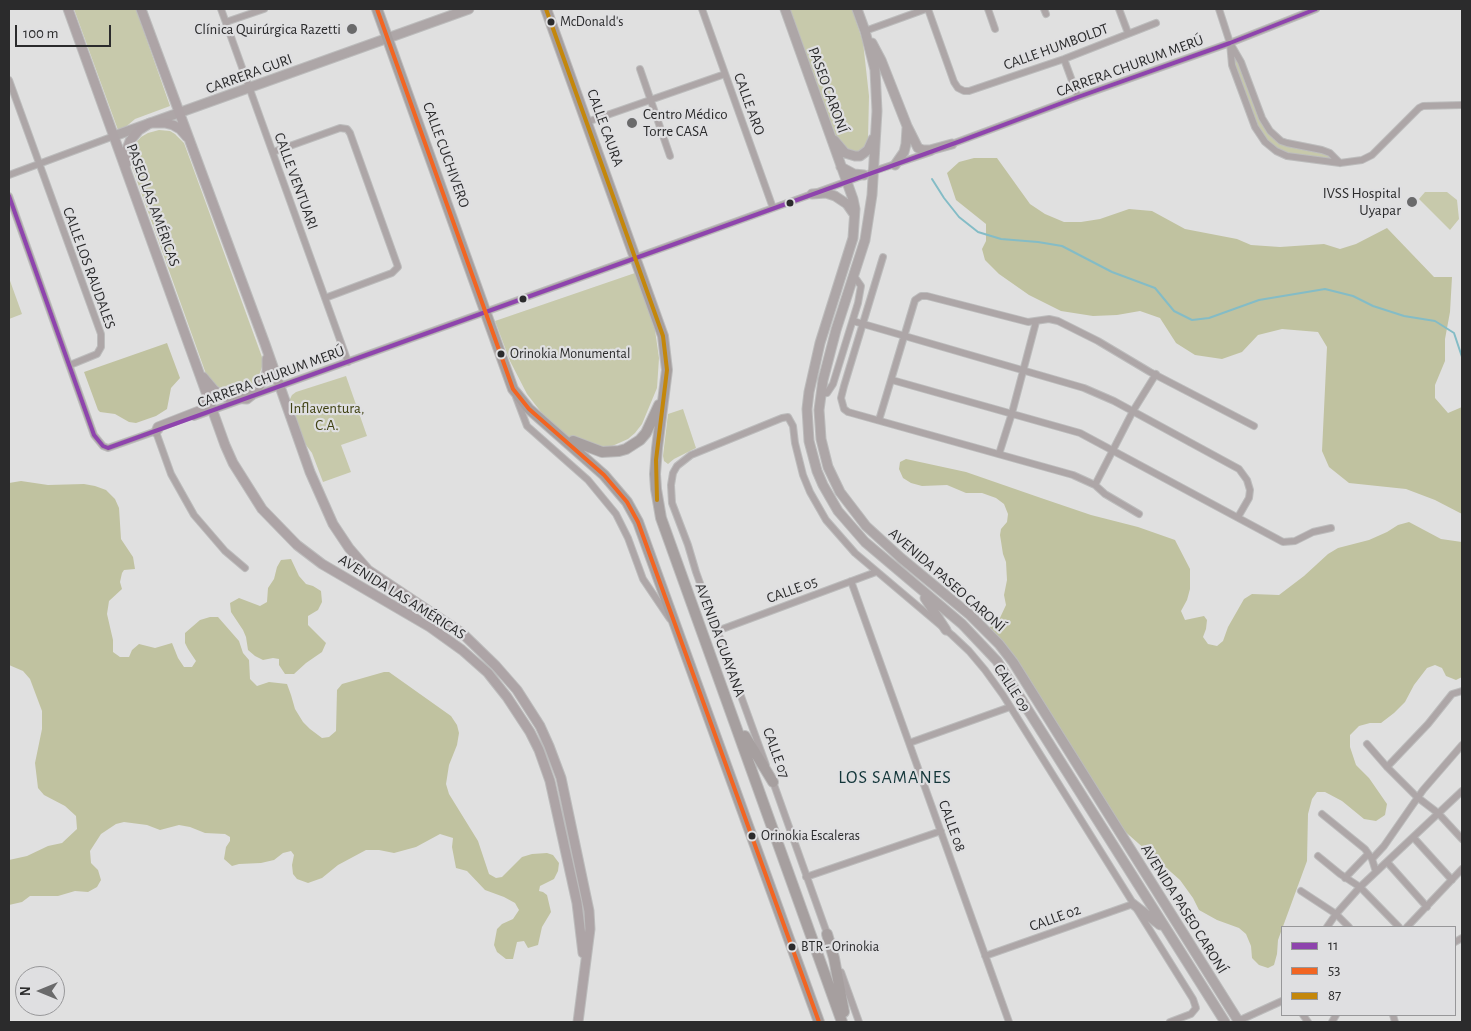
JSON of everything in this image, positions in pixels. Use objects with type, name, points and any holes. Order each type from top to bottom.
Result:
[{"type":"main road","name":"PASEO LAS AMÉRICAS","points":[[68,9],[213,410]]},
{"type":"main road","points":[[141,9],[280,387]]},
{"type":"main road","name":"CALLE CUCHIVERO","points":[[377,9],[486,312]]},
{"type":"main road","name":"CALLE CAURA","points":[[546,9],[636,258]]},
{"type":"main road","points":[[127,174],[126,155],[130,141],[139,130],[150,123],[173,125],[185,134],[192,145]]},
{"type":"main road","name":"AVENIDA GUAYANA","points":[[636,258],[663,336],[667,370],[656,460],[658,504],[682,577],[844,1022]]},
{"type":"main road","points":[[486,312],[513,389],[529,408],[604,474],[630,507],[643,534],[819,1022]]},
{"type":"main road","points":[[198,368],[206,381],[221,395],[229,398],[247,399],[259,388],[267,372],[265,344]]},
{"type":"main road","name":"AVENIDA LAS AMÉRICAS","points":[[280,387],[320,496],[333,524],[349,548],[376,577],[462,633],[496,666],[517,690],[540,726],[555,761],[565,796],[589,911],[590,929],[578,1022]]},
{"type":"main road","points":[[555,430],[572,441],[593,450],[611,452],[626,449],[640,440],[646,433],[665,391]]},
{"type":"main road","points":[[156,432],[158,427],[204,409],[208,398]]},
{"type":"main road","name":"AVENIDA LAS AMÉRICAS","points":[[213,410],[225,445],[244,483],[262,509],[283,532],[322,564],[430,628],[462,650],[488,673],[507,697],[530,732],[545,765],[555,800],[579,913],[584,966]]},
{"type":"main road","points":[[488,673],[496,666]]},
{"type":"main road","points":[[728,704],[753,751],[773,782]]},
{"type":"main road","points":[[555,800],[565,796]]},
{"type":"main road","points":[[827,934],[834,958],[844,1022]]},
{"type":"street","name":"CALLE VENTUARI","points":[[221,9],[348,362]]},
{"type":"street","points":[[226,22],[264,9]]},
{"type":"street","name":"CARRERA GURI","points":[[38,163],[180,114],[469,9]]},
{"type":"street","name":"CALLE ARO","points":[[702,9],[773,208]]},
{"type":"street","name":"PASEO CARONÍ","points":[[785,9],[846,181]]},
{"type":"street","points":[[841,167],[854,174],[868,173],[876,132],[875,70],[857,9]]},
{"type":"street","points":[[865,31],[927,9]]},
{"type":"street","name":"CALLE HUMBOLDT","points":[[927,9],[954,82],[964,91],[969,91],[1064,59],[1156,23]]},
{"type":"street","points":[[988,9],[995,29]]},
{"type":"street","points":[[1120,9],[1128,33]]},
{"type":"street","points":[[1219,9],[1230,43],[1241,62],[1262,118],[1270,131],[1281,141],[1330,153],[1340,163]]},
{"type":"street","name":"CARRERA CHURUM MERÚ","points":[[70,365],[94,435],[106,447],[112,447],[868,173],[895,165],[1230,43],[1316,9]]},
{"type":"street","points":[[865,31],[881,60],[914,143],[920,150],[930,150],[952,144]]},
{"type":"street","points":[[1230,43],[1232,65],[1254,127],[1265,142],[1276,151],[1287,156],[1340,163],[1356,162],[1367,158],[1423,106],[1462,105]]},
{"type":"street","points":[[1064,59],[1078,97]]},
{"type":"street","points":[[640,69],[670,156]]},
{"type":"street","points":[[587,122],[725,74]]},
{"type":"street","name":"CALLE LOS RAUDALES","points":[[9,80],[101,334],[101,346],[97,354],[70,365]]},
{"type":"street","points":[[895,165],[904,152],[907,126]]},
{"type":"street","points":[[273,152],[340,128],[346,128],[350,133],[398,267],[392,273],[325,298]]},
{"type":"street","points":[[829,132],[841,149],[848,155],[856,156],[860,156],[868,150],[876,132]]},
{"type":"street","points":[[9,175],[38,163]]},
{"type":"street","name":"AVENIDA PASEO CARONÍ","points":[[868,173],[872,195],[868,225],[854,276],[831,346],[820,394],[820,424],[824,454],[834,480],[847,504],[874,534],[970,615],[1006,653],[1239,1021]]},
{"type":"street","name":"AVENIDA PASEO CARONÍ","points":[[846,181],[853,199],[855,218],[853,238],[824,326],[811,378],[807,409],[809,441],[820,478],[838,511],[865,542],[962,624],[1004,669],[1225,1022]]},
{"type":"street","points":[[812,194],[826,193],[835,196],[847,204],[855,218]]},
{"type":"street","points":[[9,196],[70,365]]},
{"type":"street","points":[[883,257],[844,386],[841,401],[844,409],[848,412],[1073,475],[1095,485],[1105,494],[1139,514]]},
{"type":"street","points":[[820,394],[827,393],[833,384],[853,321],[861,288],[860,282],[854,276]]},
{"type":"street","points":[[879,420],[915,300],[924,296],[1011,318],[1036,322],[1049,319],[1058,321],[1254,426]]},
{"type":"street","points":[[853,321],[1093,391],[1133,411],[1239,469],[1247,480],[1250,490],[1249,498],[1238,517]]},
{"type":"street","points":[[999,454],[1012,414],[1036,322]]},
{"type":"street","points":[[1095,485],[1133,411],[1156,374]]},
{"type":"street","points":[[892,380],[1074,431],[1286,542],[1295,541],[1313,532],[1331,528]]},
{"type":"street","points":[[513,389],[527,426],[588,480],[616,514],[628,538],[643,579],[678,632]]},
{"type":"street","name":"CALLE 09","points":[[671,493],[673,473],[685,458],[788,417],[793,426],[803,475],[817,506],[836,533],[876,572],[946,630],[982,666],[1010,707],[1193,999],[1196,1008],[1191,1014],[1170,1022]]},
{"type":"street","points":[[156,432],[160,448],[171,474],[194,515],[225,551],[245,568]]},
{"type":"street","name":"CALLE 07","points":[[671,493],[672,503],[696,572],[859,1022]]},
{"type":"street","name":"CALLE 05","points":[[717,631],[876,572]]},
{"type":"street","name":"CALLE 08","points":[[851,581],[1009,1022]]},
{"type":"street","points":[[912,583],[928,601],[946,630]]},
{"type":"street","points":[[1387,767],[1428,724],[1452,694],[1462,691]]},
{"type":"street","points":[[909,743],[1010,707]]},
{"type":"street","points":[[1367,744],[1387,767],[1417,797],[1438,813],[1462,839]]},
{"type":"street","points":[[1345,878],[1384,846],[1417,797],[1462,745]]},
{"type":"street","points":[[1328,926],[1360,887],[1462,791]]},
{"type":"street","points":[[1322,814],[1365,849],[1376,872]]},
{"type":"street","points":[[806,877],[941,831]]},
{"type":"street","points":[[1413,837],[1452,880]]},
{"type":"street","points":[[1318,856],[1345,878],[1360,887],[1398,926]]},
{"type":"street","points":[[1387,862],[1427,906]]},
{"type":"street","points":[[1408,926],[1462,869]]},
{"type":"street","points":[[1300,891],[1336,914],[1348,926]]},
{"type":"street","points":[[1133,904],[1169,933]]},
{"type":"street","name":"CALLE 02","points":[[985,956],[1133,904]]},
{"type":"street","points":[[1239,1021],[1281,1002]]},
{"type":"green space","points":[[74,9],[136,9],[170,106],[135,119],[122,130],[118,130]]},
{"type":"green space","points":[[790,9],[852,9],[863,42],[869,96],[868,139],[864,149],[855,153],[839,145]]},
{"type":"green space","points":[[1230,43],[1262,118],[1281,141],[1322,150],[1340,163],[1287,156],[1260,136],[1232,65]]},
{"type":"green space","points":[[159,130],[170,131],[184,143],[262,357],[262,367],[258,378],[249,388],[234,391],[222,389],[211,382],[206,374],[132,167],[131,156],[135,144],[141,137]]},
{"type":"green space","points":[[974,158],[997,158],[1030,204],[1045,214],[1064,222],[1100,219],[1129,209],[1152,211],[1185,229],[1237,239],[1251,245],[1280,247],[1324,244],[1340,249],[1356,244],[1387,228],[1434,277],[1452,277],[1450,312],[1445,339],[1445,361],[1435,385],[1435,398],[1448,413],[1462,407],[1462,514],[1435,500],[1406,489],[1349,483],[1329,467],[1322,451],[1327,347],[1318,332],[1282,329],[1258,335],[1242,352],[1222,359],[1195,355],[1176,343],[1160,318],[1140,311],[1117,315],[1093,316],[1061,311],[1029,295],[999,274],[985,260],[982,249],[986,241],[986,224],[956,200],[947,173],[959,162]]},
{"type":"green space","points":[[1425,192],[1447,192],[1457,200],[1459,219],[1450,230],[1419,199]]},
{"type":"green space","points":[[635,273],[655,330],[659,358],[657,388],[642,424],[635,433],[628,439],[610,447],[600,447],[567,436],[541,412],[527,394],[510,361],[495,321]]},
{"type":"green space","points":[[9,278],[22,314],[9,319]]},
{"type":"green space","points":[[167,343],[180,378],[171,388],[167,409],[156,416],[136,423],[129,422],[115,414],[98,410],[84,372]]},
{"type":"green space","name":"Inflaventura, C.A.","points":[[346,376],[367,436],[341,445],[351,472],[323,482],[312,453],[303,441],[289,401],[296,392]]},
{"type":"green space","points":[[683,409],[696,448],[668,464],[664,461],[663,456],[668,414]]},
{"type":"green space","points":[[906,459],[966,472],[1091,515],[1138,527],[1175,540],[1190,569],[1190,589],[1181,611],[1185,620],[1204,616],[1207,620],[1203,637],[1208,644],[1217,646],[1223,641],[1228,627],[1244,599],[1252,594],[1279,595],[1328,554],[1338,548],[1369,540],[1398,525],[1409,522],[1441,539],[1462,542],[1462,677],[1456,680],[1446,676],[1442,668],[1435,665],[1427,668],[1414,685],[1405,702],[1394,713],[1381,723],[1359,726],[1350,735],[1350,747],[1356,765],[1369,778],[1387,804],[1385,815],[1376,821],[1364,819],[1342,801],[1325,792],[1317,792],[1312,799],[1308,814],[1307,861],[1283,926],[1281,926],[1274,965],[1268,968],[1259,965],[1252,958],[1251,946],[1246,934],[1239,928],[1217,920],[1199,910],[1180,880],[1113,821],[1059,734],[985,630],[999,620],[1006,605],[1004,595],[1007,580],[1006,562],[1000,535],[1001,529],[1007,522],[1008,514],[1004,504],[996,498],[982,493],[966,493],[947,485],[922,486],[911,483],[903,478],[899,469],[900,462]]},
{"type":"green space","points":[[21,481],[48,485],[84,484],[95,486],[106,490],[115,499],[119,508],[121,539],[133,557],[135,569],[124,570],[120,582],[122,589],[109,601],[107,614],[113,640],[113,652],[120,657],[129,657],[132,650],[139,644],[155,648],[172,643],[184,667],[192,667],[196,661],[185,643],[185,633],[200,620],[218,617],[239,641],[243,653],[249,660],[250,679],[257,686],[269,682],[287,684],[295,709],[303,722],[322,738],[329,737],[336,731],[337,690],[342,684],[384,672],[389,672],[451,716],[457,725],[459,733],[457,745],[449,765],[446,784],[449,794],[478,841],[489,874],[496,878],[502,877],[522,857],[532,854],[547,853],[553,855],[559,863],[554,879],[540,886],[539,891],[547,895],[551,912],[542,927],[538,945],[528,948],[524,941],[517,942],[513,959],[506,959],[497,952],[494,945],[497,929],[502,924],[513,919],[519,910],[515,903],[485,890],[467,871],[456,868],[452,847],[453,838],[440,834],[416,847],[394,853],[366,850],[338,865],[322,878],[308,883],[297,879],[293,874],[294,855],[291,851],[283,853],[274,860],[232,866],[224,859],[226,847],[230,841],[230,837],[225,834],[205,833],[179,825],[160,830],[147,825],[124,822],[116,824],[101,834],[90,851],[91,863],[98,870],[101,880],[97,887],[88,892],[75,891],[58,896],[30,896],[22,902],[9,905],[9,860],[27,856],[48,846],[62,843],[77,829],[76,816],[65,806],[44,795],[38,788],[35,763],[42,729],[42,711],[30,679],[23,671],[9,665],[9,483]]},
{"type":"green space","points":[[291,559],[299,576],[306,584],[321,591],[322,602],[318,610],[308,616],[308,625],[326,643],[322,652],[294,674],[285,674],[279,665],[279,659],[263,660],[248,650],[246,637],[231,612],[230,603],[239,598],[260,606],[267,602],[268,588],[274,579],[277,567],[281,560]]},
{"type":"waterway","points":[[932,179],[959,217],[978,232],[1001,239],[1062,246],[1112,272],[1155,288],[1174,311],[1192,320],[1209,318],[1259,300],[1325,289],[1353,296],[1373,306],[1404,316],[1435,321],[1454,333],[1462,357]]},
{"type":"transit line","name":"53","points":[[377,9],[513,389],[529,409],[604,475],[627,502],[638,522],[819,1022]]},
{"type":"transit line","name":"87","points":[[546,9],[663,336],[667,370],[656,460],[657,500]]},
{"type":"transit line","name":"11","points":[[9,196],[94,435],[103,446],[108,448],[958,142],[1230,43],[1316,9]]},
{"type":"place","name":"McDonald's","points":[[551,22]]},
{"type":"place","name":"Clínica Quirúrgica Razetti","points":[[352,29]]},
{"type":"place","name":"Centro Médico Torre CASA","points":[[632,123]]},
{"type":"place","name":"IVSS Hospital Uyapar","points":[[1412,202]]},
{"type":"place","name":"Orinokia Monumental","points":[[501,354]]},
{"type":"place","name":"Orinokia Escaleras","points":[[752,836]]},
{"type":"place","name":"BTR - Orinokia","points":[[792,947]]},
{"type":"district","name":"LOS SAMANES","points":[[895,778]]}]
